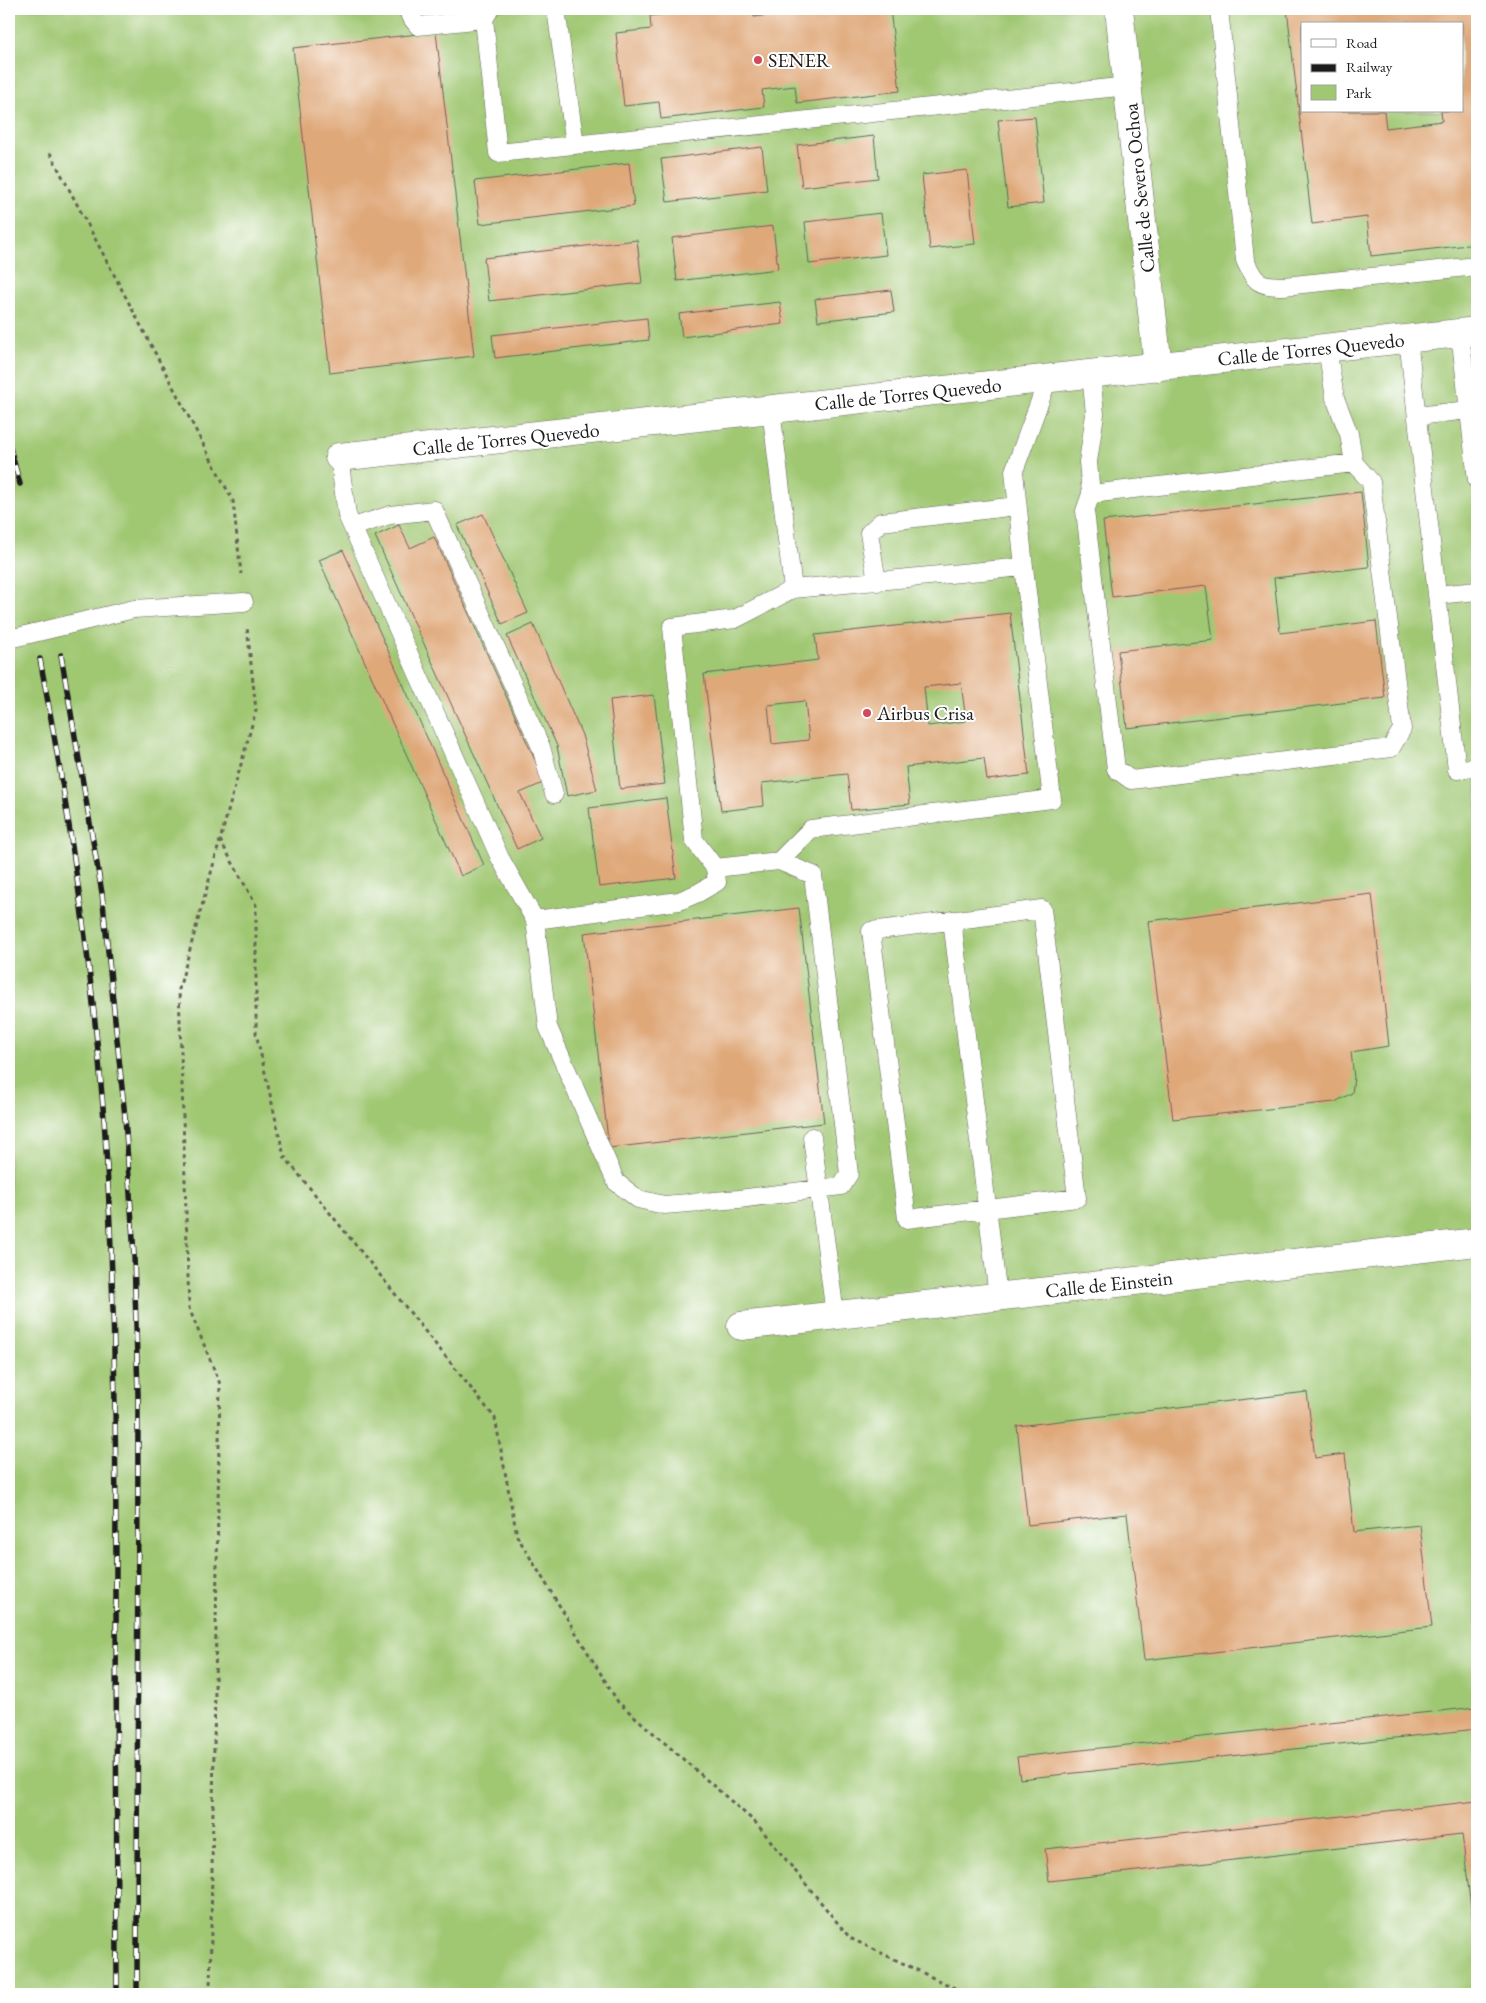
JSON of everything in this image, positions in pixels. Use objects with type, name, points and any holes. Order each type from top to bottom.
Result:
[{"type":"street","name":"Calle de Severo Ochoa","points":[[1119,9],[1158,366]]},
{"type":"street","name":"Calle de Torres Quevedo","points":[[339,457],[1469,332]]},
{"type":"street","name":"Calle de Einstein","points":[[740,1326],[1477,1242]]},
{"type":"lane","points":[[409,9],[410,16],[418,26],[487,14],[498,153],[1128,86]]},
{"type":"lane","points":[[556,9],[574,145]]},
{"type":"lane","points":[[1219,9],[1245,260],[1254,279],[1266,286],[1284,286],[1477,266]]},
{"type":"lane","points":[[1469,332],[1477,480]]},
{"type":"lane","points":[[1408,339],[1456,770],[1477,767]]},
{"type":"lane","points":[[1091,374],[1095,414],[1088,462],[1091,494],[1085,511],[1116,769],[1131,780],[1392,748],[1402,729],[1371,482],[1354,463],[1348,434],[1334,398],[1327,348]]},
{"type":"lane","points":[[779,861],[811,829],[1052,799],[1014,471],[1048,379]]},
{"type":"lane","points":[[771,409],[793,589]]},
{"type":"lane","points":[[1417,416],[1473,409]]},
{"type":"lane","points":[[339,457],[347,515],[500,858],[535,920],[548,1027],[616,1182],[638,1199],[664,1205],[739,1199],[841,1186],[849,1174],[813,875],[779,861],[715,868]]},
{"type":"lane","points":[[1091,494],[1354,463]]},
{"type":"lane","points":[[876,582],[869,533],[881,522],[1017,506]]},
{"type":"lane","points":[[353,527],[390,514],[434,510],[541,747],[554,794]]},
{"type":"lane","points":[[535,920],[679,901],[698,894],[717,882],[715,868],[694,840],[672,627],[734,619],[793,589],[1024,567]]},
{"type":"lane","points":[[1437,595],[1477,591]]},
{"type":"lane","points":[[9,640],[134,609],[244,602]]},
{"type":"lane","points":[[1042,909],[1078,1198],[988,1209],[907,1219],[871,930],[1042,909]]},
{"type":"lane","points":[[952,920],[998,1297]]},
{"type":"lane","points":[[812,1137],[835,1315]]},
{"type":"path","points":[[50,153],[232,501],[256,710],[179,989],[189,1308],[220,1384],[210,1992]]},
{"type":"path","points":[[220,840],[256,905],[256,1033],[284,1156],[495,1418],[517,1536],[618,1702],[756,1823],[850,1938],[967,1994]]},
{"type":"green space","points":[[9,9],[1477,9],[1477,1994],[9,1994]]},
{"type":"building","name":"SENER","points":[[714,9],[753,9],[754,17],[786,13],[786,9],[890,9],[900,91],[797,103],[795,86],[762,90],[764,107],[661,119],[659,102],[624,106],[616,33],[651,29],[650,16]]},
{"type":"building","points":[[1287,9],[1477,9],[1477,244],[1371,256],[1367,217],[1312,224]]},
{"type":"building","points":[[436,32],[474,356],[330,373],[293,48]]},
{"type":"building","points":[[1035,117],[1044,203],[1008,207],[998,120]]},
{"type":"building","points":[[874,136],[878,178],[802,187],[797,145]]},
{"type":"building","points":[[762,147],[767,190],[667,202],[661,159]]},
{"type":"building","points":[[629,163],[634,206],[480,224],[475,181]]},
{"type":"building","points":[[967,170],[975,244],[930,249],[922,175]]},
{"type":"building","points":[[881,213],[886,255],[809,264],[805,222]]},
{"type":"building","points":[[773,226],[778,269],[677,281],[672,238]]},
{"type":"building","points":[[637,240],[642,283],[489,301],[484,258]]},
{"type":"building","points":[[891,290],[894,312],[818,321],[815,299]]},
{"type":"building","points":[[780,302],[783,324],[682,337],[679,314]]},
{"type":"building","points":[[647,318],[649,340],[495,358],[492,335]]},
{"type":"building","points":[[1361,492],[1369,567],[1274,578],[1280,633],[1376,621],[1385,698],[1127,728],[1118,651],[1213,640],[1206,586],[1112,597],[1103,521]]},
{"type":"building","points":[[483,514],[528,613],[502,624],[457,525]]},
{"type":"building","points":[[399,525],[410,548],[434,537],[545,782],[520,793],[541,838],[517,849],[375,536]]},
{"type":"building","points":[[343,550],[484,865],[461,876],[319,560]]},
{"type":"building","name":"Airbus Crisa","points":[[1010,613],[1029,775],[987,780],[984,758],[906,767],[910,804],[851,810],[847,774],[762,783],[764,806],[721,811],[704,674],[818,660],[815,635]],"holes":[[[961,683],[966,721],[928,726],[924,687]],[[805,701],[809,740],[772,744],[768,705]]]},
{"type":"building","points":[[533,624],[582,735],[597,790],[567,796],[557,746],[507,636]]},
{"type":"building","points":[[654,695],[665,784],[620,789],[610,700]]},
{"type":"building","points":[[666,798],[676,878],[599,887],[589,808]]},
{"type":"building","points":[[1372,894],[1389,1046],[1351,1052],[1354,1078],[1352,1093],[1335,1102],[1173,1119],[1148,921]]},
{"type":"building","points":[[799,908],[824,1123],[609,1148],[584,933]]},
{"type":"building","points":[[1307,1392],[1315,1458],[1345,1454],[1354,1532],[1420,1525],[1432,1627],[1144,1660],[1127,1514],[1028,1525],[1017,1426]]},
{"type":"building","points":[[1477,1707],[1477,1729],[1020,1779],[1017,1757]]},
{"type":"building","points":[[1477,1801],[1477,1958],[1462,1834],[1049,1881],[1045,1849]]},
{"type":"railway","points":[[9,444],[20,484]]},
{"type":"railway","points":[[61,655],[102,893],[125,1117],[134,1255],[138,1394],[137,1994]]},
{"type":"railway","points":[[40,659],[61,773],[86,945],[99,1061],[108,1178],[115,1413],[117,1994]]},
{"type":"place","name":"SENER","points":[[758,60]]},
{"type":"place","name":"Airbus Crisa","points":[[867,713]]}]
